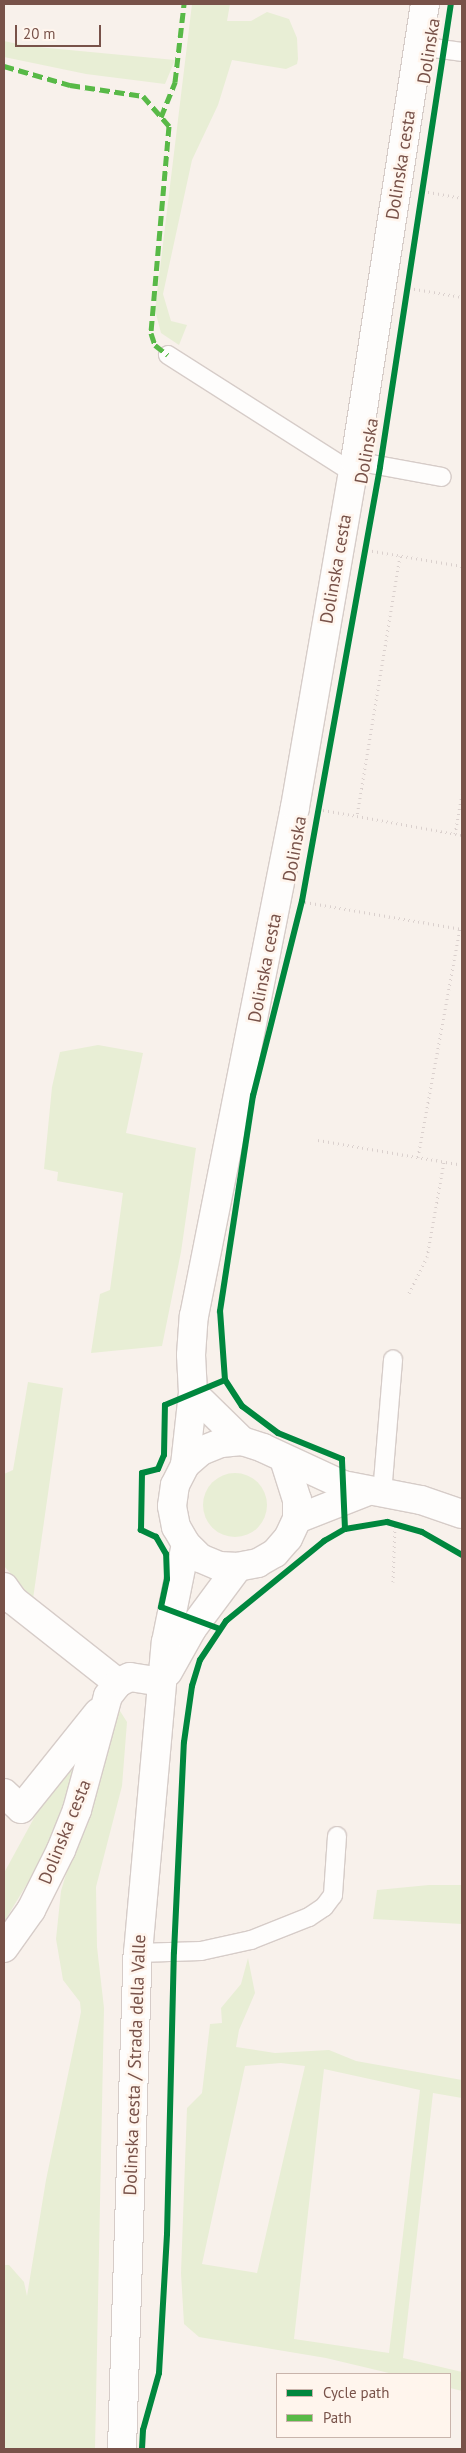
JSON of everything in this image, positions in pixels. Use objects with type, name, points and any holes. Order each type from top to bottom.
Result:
[{"type":"street","name":"Dolinska cesta","points":[[193,1393],[191,1355],[194,1316],[279,898],[354,467],[425,4]]},
{"type":"street","points":[[193,1393],[242,1442],[342,1485],[462,1514]]},
{"type":"street","points":[[193,1393],[185,1465],[175,1485],[172,1506],[176,1527],[186,1544],[200,1558],[213,1563],[238,1567],[258,1563],[275,1553],[288,1538],[297,1519],[297,1500],[284,1459]]},
{"type":"street","points":[[185,1465],[201,1451],[221,1443],[242,1442]]},
{"type":"street","points":[[297,1519],[382,1494]]},
{"type":"street","name":"Dolinska cesta / Strada della Valle","points":[[122,2449],[138,1953],[162,1682],[171,1609],[186,1544]]},
{"type":"street","name":"Dolinska cesta / Strada della Valle","points":[[162,1682],[192,1629],[238,1567]]},
{"type":"street","points":[[4,1587],[13,1600],[118,1683],[130,1677],[162,1682]]},
{"type":"street","name":"Dolinska cesta","points":[[4,1794],[21,1809],[103,1706],[118,1683]]},
{"type":"street","name":"Dolinska cesta","points":[[4,1948],[46,1884],[71,1826],[89,1773],[103,1706]]},
{"type":"lane","points":[[419,46],[462,52]]},
{"type":"lane","points":[[168,355],[354,467],[442,476]]},
{"type":"lane","points":[[382,1494],[393,1359]]},
{"type":"lane","points":[[138,1953],[201,1951],[251,1940],[309,1917],[333,1895],[337,1836]]},
{"type":"path","points":[[421,201],[424,181]]},
{"type":"path","points":[[422,191],[462,198]]},
{"type":"path","points":[[407,296],[410,278]]},
{"type":"path","points":[[408,288],[462,297]]},
{"type":"path","points":[[363,559],[366,540]]},
{"type":"path","points":[[365,549],[462,566]]},
{"type":"path","points":[[357,816],[400,556]]},
{"type":"path","points":[[455,834],[462,794]]},
{"type":"path","points":[[318,809],[462,835]]},
{"type":"path","points":[[302,901],[461,929],[418,1157]]},
{"type":"path","points":[[318,1140],[462,1165]]},
{"type":"path","points":[[409,1293],[427,1257],[444,1162]]},
{"type":"path","points":[[382,1494],[393,1582]]},
{"type":"green space","points":[[192,4],[230,4],[227,21],[251,21],[267,12],[289,19],[297,38],[298,59],[297,64],[286,69],[232,60],[218,105],[192,160],[163,294],[171,321],[187,325],[179,345],[161,333],[155,310]]},
{"type":"green space","points":[[4,41],[27,46],[175,60],[165,84],[86,74],[4,57]]},
{"type":"green space","points":[[98,1045],[143,1053],[126,1133],[196,1148],[181,1252],[162,1346],[91,1353],[100,1294],[110,1290],[123,1193],[57,1181],[58,1172],[44,1169],[52,1087],[60,1052]]},
{"type":"green space","points":[[28,1382],[63,1388],[33,1599],[4,1566],[4,1474],[13,1470]]},
{"type":"green space","points":[[235,1473],[247,1475],[258,1482],[265,1493],[267,1505],[265,1517],[258,1528],[247,1535],[235,1537],[223,1535],[212,1528],[205,1517],[203,1505],[205,1493],[212,1482],[223,1475]]},
{"type":"green space","points":[[120,1711],[127,1722],[122,1786],[96,1887],[97,1947],[104,2008],[95,2449],[4,2449],[4,2265],[9,2265],[24,2282],[27,2296],[46,2180],[81,2012],[80,2002],[63,1980],[56,1939],[61,1891],[113,1717]]},
{"type":"green space","points":[[70,1765],[81,1768],[65,1821],[4,1922],[4,1873],[40,1807]]},
{"type":"green space","points":[[429,1885],[462,1885],[462,1924],[373,1919],[377,1890]]},
{"type":"green space","points":[[248,1958],[255,1993],[239,2030],[236,2047],[275,2053],[329,2050],[356,2061],[462,2080],[462,2098],[433,2093],[403,2358],[462,2372],[462,2391],[451,2388],[451,2373],[389,2373],[326,2358],[199,2337],[184,2324],[181,2273],[187,2108],[202,2093],[210,2024],[222,2023],[221,2008],[241,1984]],"holes":[[[281,2063],[305,2066],[257,2273],[202,2264],[245,2066]],[[324,2069],[420,2090],[389,2353],[294,2339]]]},
{"type":"marked path","points":[[161,117],[175,82],[184,4]]},
{"type":"marked path","points":[[4,66],[70,85],[143,96],[169,126],[151,333],[155,345],[168,355]]},
{"type":"cycle path","name":"Dolinska","points":[[345,1529],[342,1459],[278,1433],[242,1406],[225,1380],[220,1311],[253,1096],[302,901],[380,467],[451,4]]},
{"type":"cycle path","points":[[220,1629],[161,1607],[167,1579],[166,1554],[156,1537],[141,1530],[142,1473],[158,1469],[164,1455],[165,1405],[225,1380]]},
{"type":"cycle path","points":[[142,2449],[143,2430],[159,2373],[167,2234],[174,1952],[184,1742],[192,1686],[200,1660],[226,1621],[324,1541],[345,1529],[387,1522],[422,1532],[462,1555]]}]
